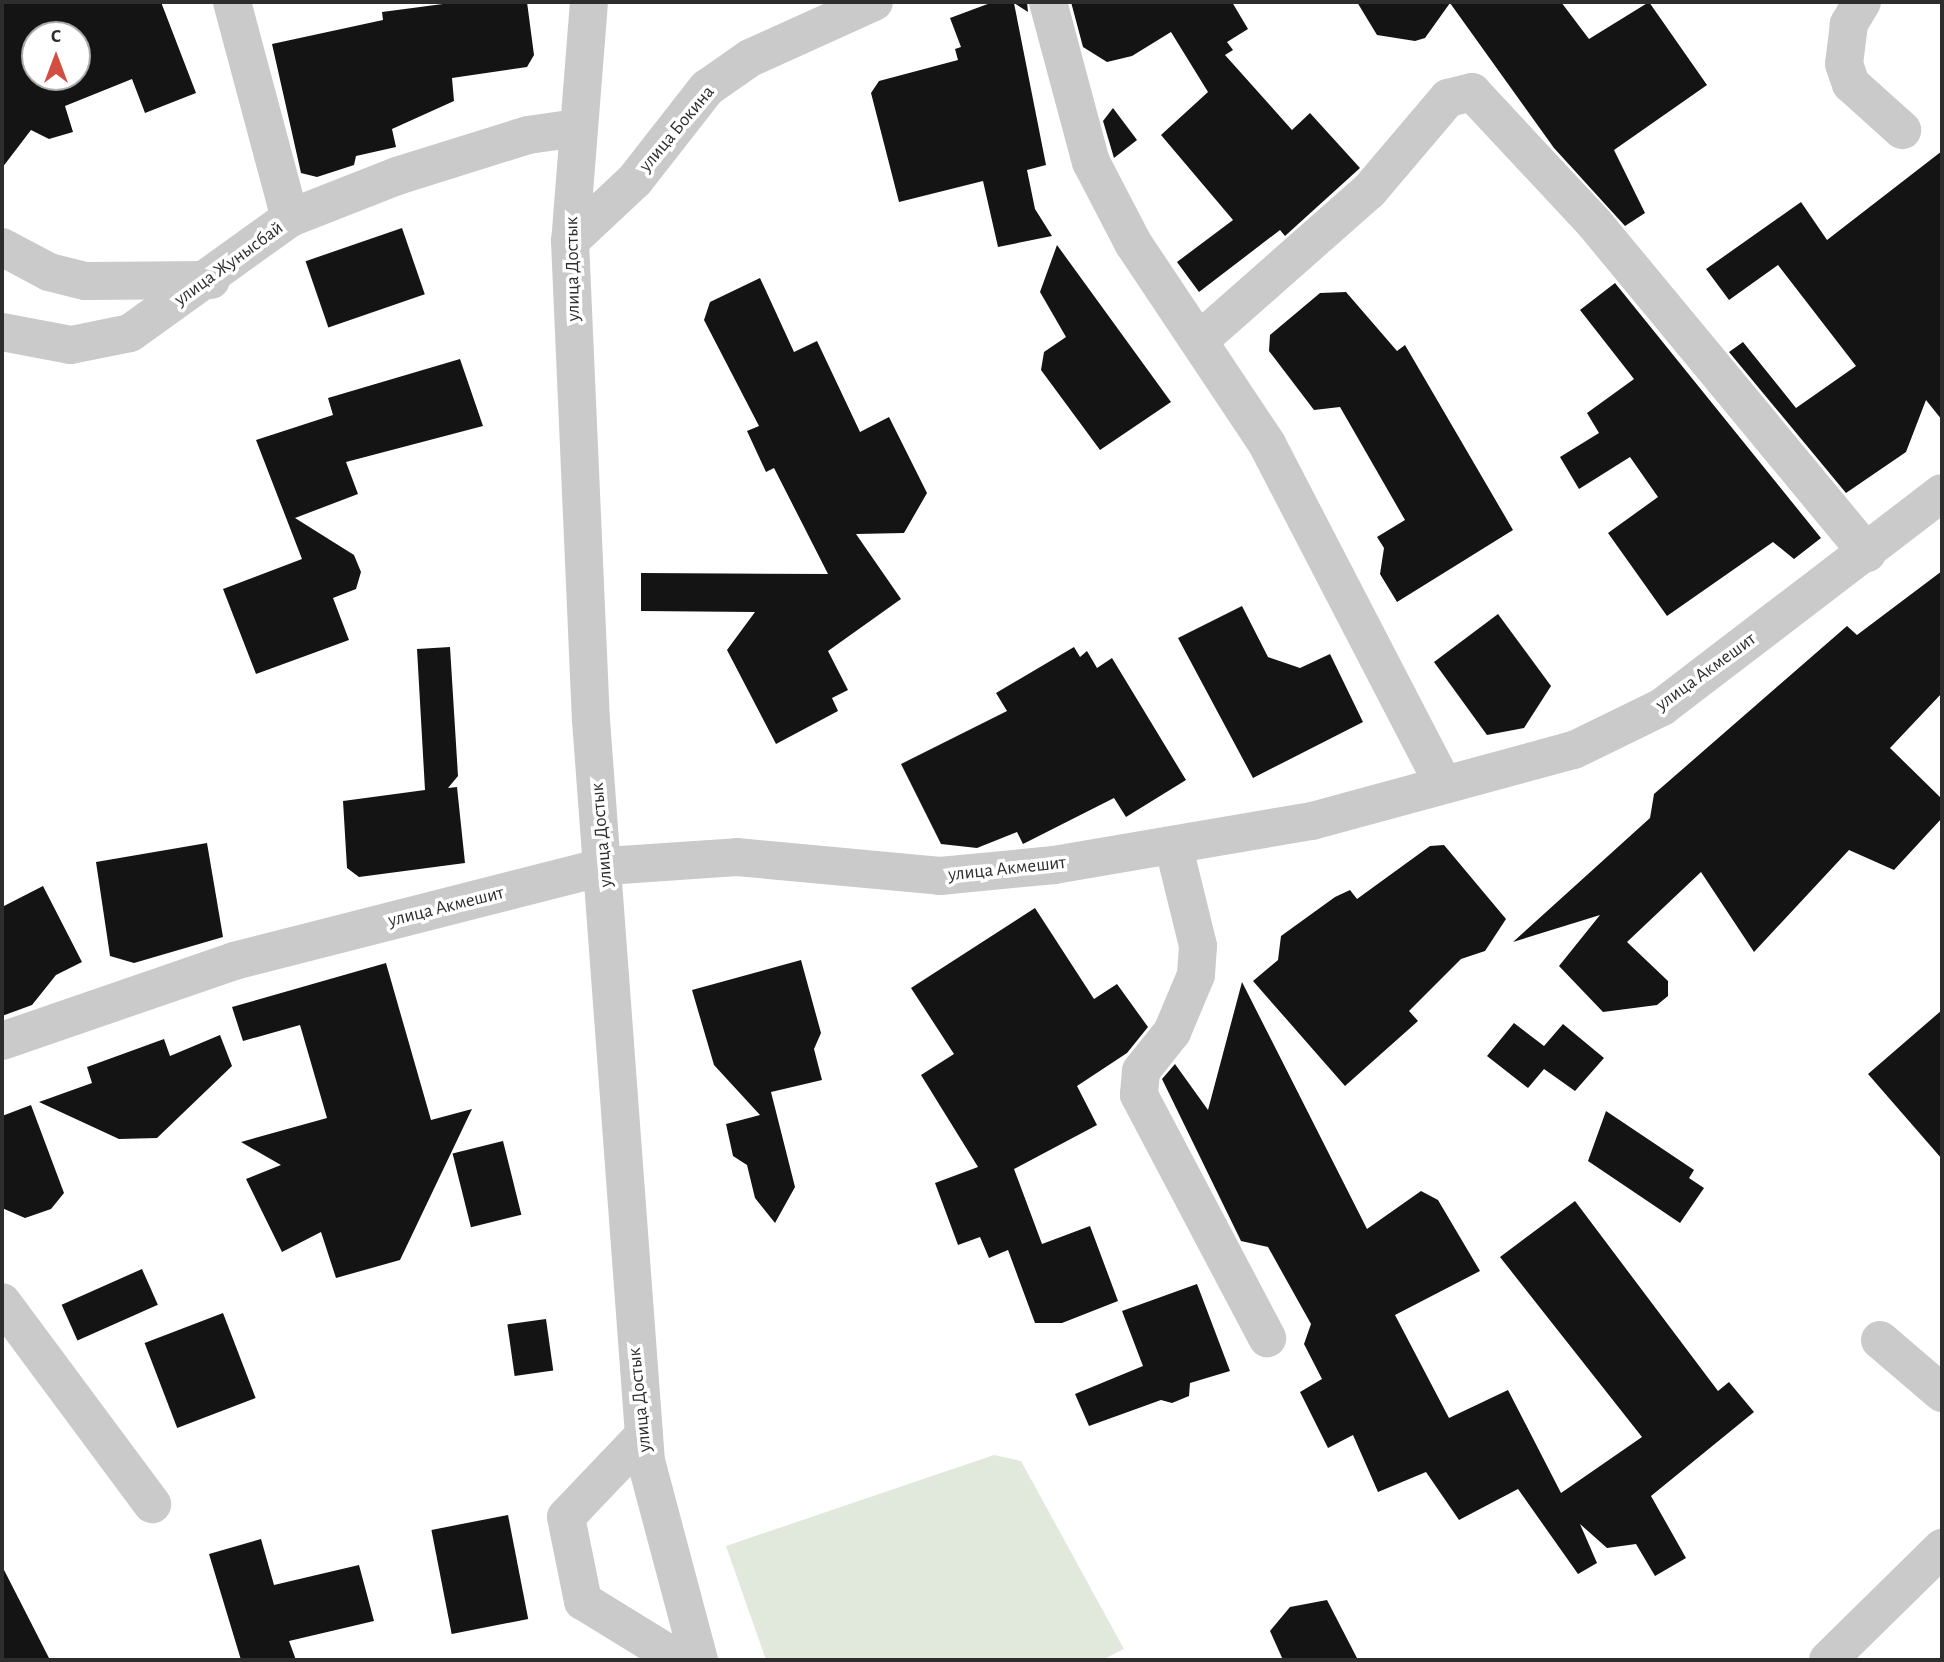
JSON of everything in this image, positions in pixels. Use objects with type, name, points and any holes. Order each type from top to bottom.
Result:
[{"type":"street","name":"улица Достык","points":[[589,2],[570,241],[592,720],[606,866],[644,1435],[670,1568],[699,1660]]},
{"type":"street","name":"улица Бокина","points":[[570,241],[635,180],[707,88],[750,58],[874,2]]},
{"type":"street","points":[[1048,2],[1091,162],[1133,243],[1201,339],[1309,519],[1442,782]]},
{"type":"street","points":[[1862,2],[1849,23],[1844,64],[1851,85],[1902,130]]},
{"type":"street","points":[[245,5],[290,218]]},
{"type":"street","points":[[1201,339],[1369,191],[1448,98],[1472,92],[1595,224],[1867,553]]},
{"type":"street","name":"улица Жунысбай","points":[[2,331],[71,345],[130,333],[211,280],[290,218],[410,172],[528,135],[577,128]]},
{"type":"street","points":[[2,247],[49,272],[85,281],[211,280]]},
{"type":"street","name":"улица Акмешит","points":[[2,1041],[234,961],[606,866],[737,857],[940,876],[1174,848],[1312,821],[1442,782],[1574,750],[1662,707],[1867,553],[1942,493]]},
{"type":"street","points":[[1174,848],[1198,946],[1196,975],[1172,1032],[1141,1071],[1139,1095],[1267,1338]]},
{"type":"street","points":[[2,1302],[152,1504]]},
{"type":"street","points":[[1880,1340],[1942,1393]]},
{"type":"street","points":[[644,1435],[566,1517],[583,1601],[679,1660]]},
{"type":"street","points":[[1828,1660],[1942,1548]]},
{"type":"shaded area","points":[[994,1455],[1021,1461],[1124,1649],[1102,1660],[766,1660],[726,1546]]},
{"type":"building","points":[[2,2],[161,2],[196,93],[145,113],[132,79],[65,106],[73,132],[49,139],[31,130],[2,168]]},
{"type":"building","points":[[458,2],[527,2],[534,55],[527,67],[452,78],[454,101],[392,129],[396,147],[356,156],[354,165],[317,177],[301,173],[272,44],[383,20],[382,12]]},
{"type":"building","points":[[993,2],[1027,2],[1028,12],[1014,3],[1046,165],[1027,170],[1035,209],[1052,236],[998,247],[983,181],[899,202],[871,93],[879,81],[958,60],[955,49],[961,47],[950,18]]},
{"type":"building","points":[[1071,2],[1232,2],[1248,29],[1227,42],[1233,50],[1225,55],[1292,130],[1310,113],[1360,168],[1285,236],[1280,230],[1199,292],[1177,262],[1233,220],[1161,135],[1208,92],[1171,32],[1132,56],[1107,62],[1083,47]]},
{"type":"building","points":[[1357,2],[1561,2],[1589,39],[1649,2],[1707,85],[1614,150],[1645,213],[1625,226],[1554,148],[1450,3],[1425,38],[1415,41],[1377,35]]},
{"type":"building","points":[[1113,108],[1137,140],[1114,158],[1103,121]]},
{"type":"building","points":[[1942,151],[1942,420],[1926,400],[1906,452],[1846,493],[1729,352],[1743,342],[1796,408],[1856,366],[1778,265],[1729,300],[1706,269],[1801,202],[1827,240]]},
{"type":"building","points":[[402,228],[425,294],[328,327],[306,261]]},
{"type":"building","points":[[1057,245],[1171,402],[1100,450],[1041,370],[1044,352],[1066,337],[1040,292]]},
{"type":"building","points":[[760,278],[794,352],[817,341],[860,432],[889,417],[927,493],[904,533],[856,534],[901,599],[828,651],[848,690],[832,698],[838,711],[776,744],[727,650],[755,612],[641,611],[641,573],[828,574],[774,468],[766,472],[747,431],[759,426],[704,320],[710,302]]},
{"type":"building","points":[[1615,283],[1821,538],[1794,559],[1773,542],[1667,616],[1608,533],[1658,497],[1630,457],[1579,489],[1560,457],[1599,433],[1587,413],[1634,379],[1580,310]]},
{"type":"building","points":[[1346,292],[1397,351],[1405,345],[1513,530],[1397,602],[1380,574],[1384,548],[1377,537],[1405,520],[1340,407],[1314,410],[1269,351],[1270,335],[1320,293]]},
{"type":"building","points":[[460,359],[483,426],[346,462],[358,494],[295,518],[354,555],[361,572],[356,589],[333,598],[349,640],[256,674],[223,589],[302,559],[256,440],[333,415],[328,398]]},
{"type":"building","points":[[1942,571],[1942,693],[1890,748],[1942,799],[1942,818],[1894,870],[1849,850],[1754,952],[1701,872],[1627,942],[1668,981],[1668,996],[1657,1005],[1603,1012],[1559,966],[1600,915],[1513,942],[1650,818],[1654,794],[1847,626],[1857,635]]},
{"type":"building","points":[[1242,606],[1268,657],[1300,668],[1330,654],[1363,722],[1253,778],[1178,638]]},
{"type":"building","points":[[1498,614],[1551,686],[1524,728],[1487,735],[1434,662]]},
{"type":"building","points":[[450,647],[458,776],[448,788],[457,787],[465,863],[359,877],[347,868],[343,801],[425,790],[417,649]]},
{"type":"building","points":[[1074,647],[1080,657],[1087,651],[1097,668],[1112,658],[1186,780],[1126,817],[1114,798],[1023,844],[1017,832],[977,848],[941,844],[901,764],[1007,711],[996,693]]},
{"type":"building","points":[[207,843],[223,937],[134,963],[110,956],[96,862]]},
{"type":"building","points":[[1444,845],[1506,919],[1485,951],[1461,959],[1409,1011],[1418,1021],[1345,1086],[1253,981],[1278,960],[1281,936],[1335,897],[1350,890],[1357,899],[1430,846]]},
{"type":"building","points":[[43,886],[82,962],[56,975],[32,1005],[2,1016],[2,907]]},
{"type":"building","points":[[1035,908],[1094,999],[1117,984],[1148,1027],[1127,1053],[1077,1086],[1097,1125],[1014,1169],[1042,1244],[1090,1226],[1118,1301],[1062,1323],[1035,1323],[1008,1250],[989,1258],[980,1237],[958,1245],[935,1183],[978,1167],[921,1075],[954,1054],[911,988]]},
{"type":"building","points":[[801,960],[821,1033],[814,1049],[822,1080],[771,1092],[795,1187],[775,1223],[755,1198],[747,1165],[733,1156],[726,1124],[760,1115],[714,1065],[692,990]]},
{"type":"building","points":[[386,963],[431,1120],[472,1109],[400,1260],[336,1278],[321,1232],[282,1252],[246,1179],[281,1165],[241,1142],[327,1118],[300,1025],[243,1041],[232,1007]]},
{"type":"building","points":[[1242,982],[1367,1229],[1421,1191],[1438,1200],[1480,1271],[1395,1315],[1449,1418],[1508,1390],[1561,1493],[1642,1437],[1500,1257],[1575,1201],[1718,1391],[1729,1382],[1754,1412],[1651,1496],[1686,1558],[1655,1576],[1636,1544],[1607,1548],[1580,1524],[1597,1563],[1578,1574],[1518,1489],[1459,1520],[1426,1472],[1378,1492],[1353,1435],[1328,1448],[1300,1392],[1322,1379],[1304,1344],[1311,1324],[1268,1247],[1241,1241],[1162,1079],[1175,1064],[1208,1110]]},
{"type":"building","points":[[1942,1010],[1942,1159],[1868,1074]]},
{"type":"building","points":[[1514,1023],[1544,1046],[1563,1024],[1604,1058],[1575,1091],[1544,1069],[1528,1088],[1487,1056]]},
{"type":"building","points":[[220,1035],[232,1066],[157,1138],[119,1139],[39,1102],[92,1083],[87,1067],[164,1039],[170,1056]]},
{"type":"building","points":[[31,1105],[64,1193],[51,1209],[25,1218],[2,1208],[2,1116]]},
{"type":"building","points":[[1606,1111],[1694,1170],[1689,1178],[1704,1188],[1680,1223],[1588,1161]]},
{"type":"building","points":[[503,1141],[521,1215],[471,1227],[453,1154]]},
{"type":"building","points":[[142,1269],[158,1305],[77,1340],[62,1305]]},
{"type":"building","points":[[1197,1284],[1230,1371],[1190,1383],[1189,1396],[1172,1403],[1161,1400],[1089,1426],[1075,1394],[1143,1366],[1122,1311]]},
{"type":"building","points":[[223,1313],[256,1398],[177,1428],[145,1343]]},
{"type":"building","points":[[546,1319],[553,1370],[515,1376],[507,1324]]},
{"type":"building","points":[[508,1515],[528,1619],[452,1634],[431,1530]]},
{"type":"building","points":[[261,1539],[274,1585],[359,1565],[374,1621],[289,1641],[296,1660],[241,1660],[209,1554]]},
{"type":"building","points":[[2,1566],[50,1660],[2,1660]]},
{"type":"building","points":[[1327,1600],[1358,1660],[1283,1660],[1270,1631],[1290,1607]]}]
